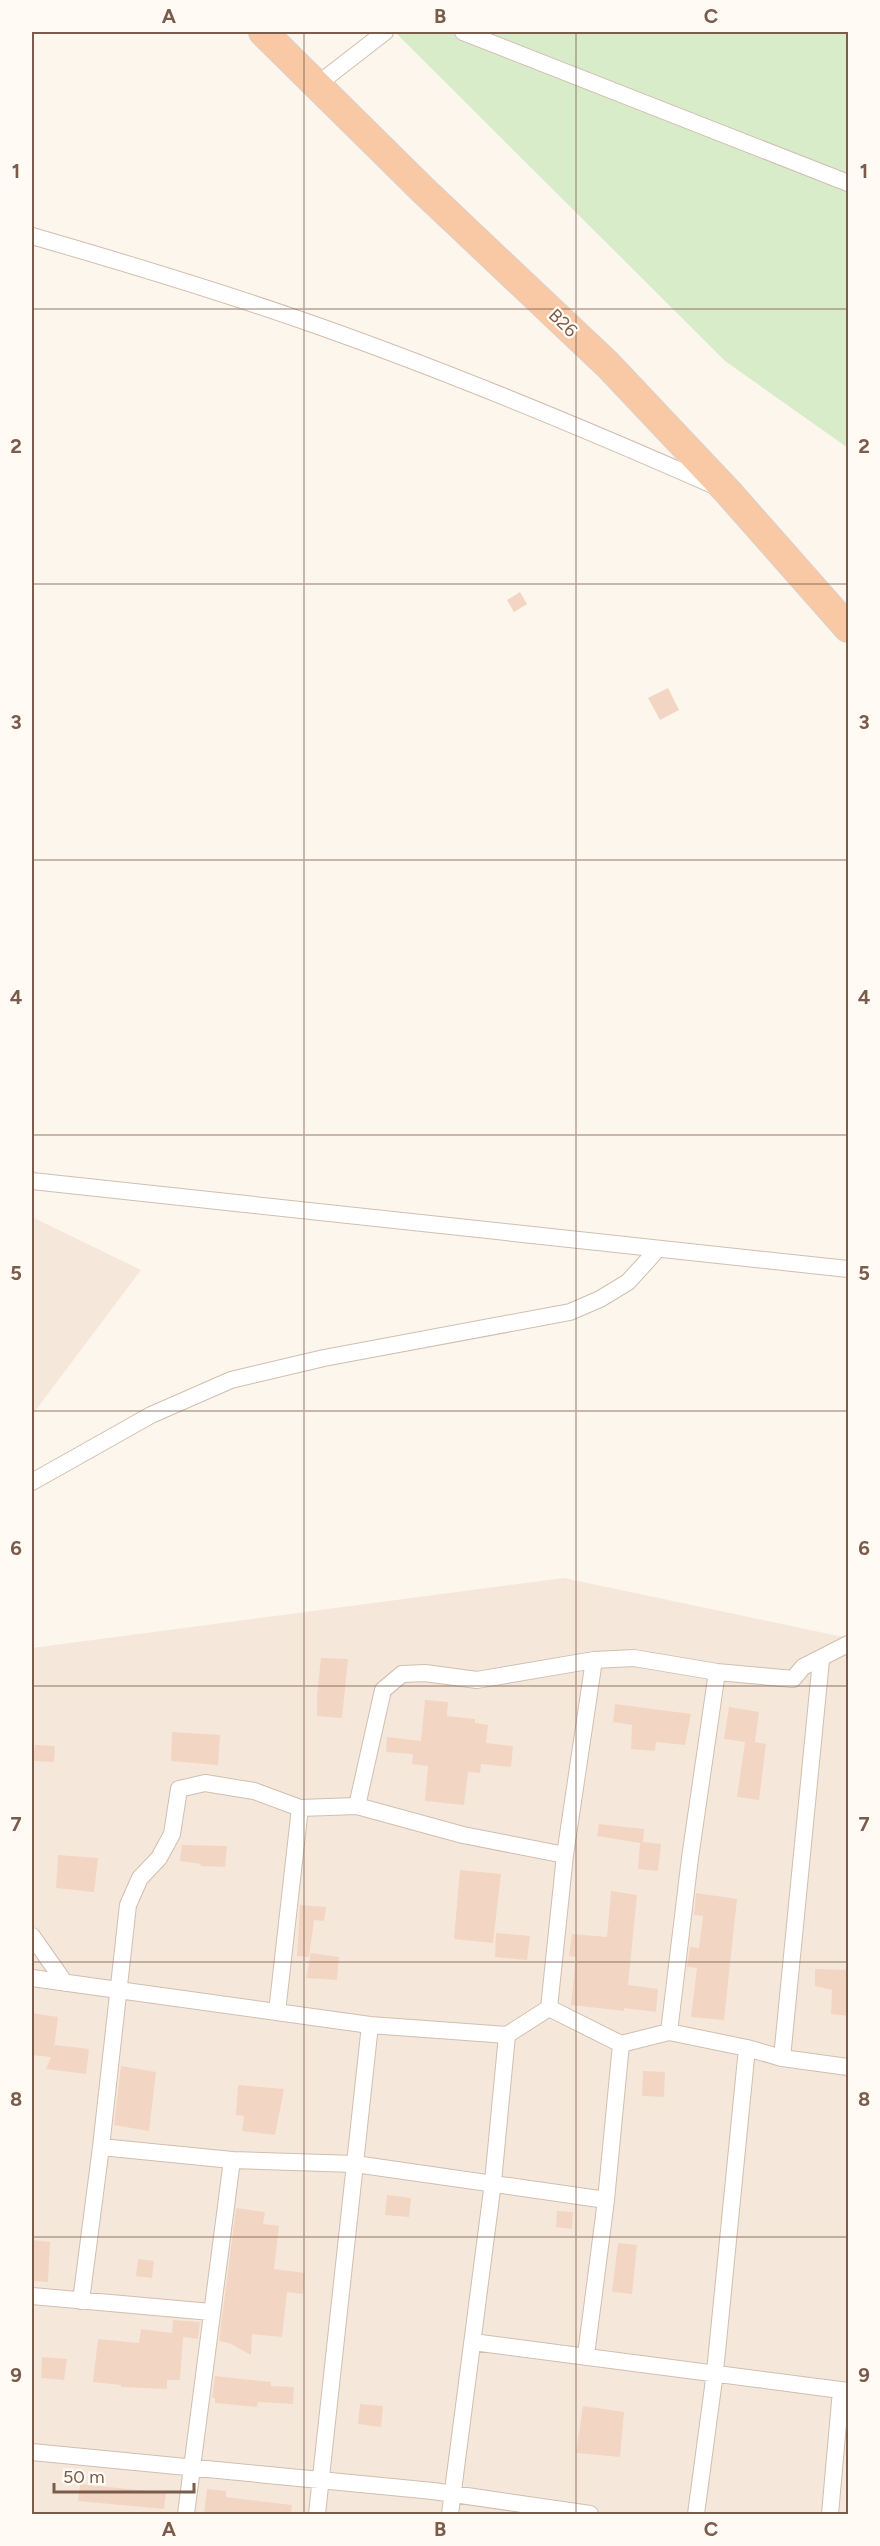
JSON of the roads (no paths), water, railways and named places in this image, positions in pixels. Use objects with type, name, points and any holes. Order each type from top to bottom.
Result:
[{"type":"highway","name":"B26","points":[[263,32],[423,190],[608,365],[728,492],[849,628]]},
{"type":"street","points":[[318,84],[385,32]]},
{"type":"street","points":[[463,32],[849,183]]},
{"type":"street","points":[[32,236],[300,319],[445,372],[588,430],[728,492]]},
{"type":"street","points":[[32,1181],[849,1269]]},
{"type":"street","points":[[32,1482],[151,1415],[231,1380],[324,1358],[570,1312],[600,1299],[628,1282],[657,1250]]},
{"type":"street","points":[[357,1806],[383,1690],[402,1674],[425,1673],[477,1680],[594,1660],[634,1658],[717,1672],[793,1679],[803,1667],[849,1644]]},
{"type":"street","points":[[549,2008],[565,1855],[594,1660]]},
{"type":"street","points":[[782,2058],[821,1660]]},
{"type":"street","points":[[669,2032],[690,1858],[717,1672]]},
{"type":"street","points":[[81,2301],[128,1905],[140,1878],[159,1858],[172,1834],[179,1789],[205,1783],[254,1791],[300,1808],[357,1806],[463,1836],[565,1855]]},
{"type":"street","points":[[277,2012],[300,1808]]},
{"type":"street","points":[[32,1936],[65,1983]]},
{"type":"street","points":[[32,1978],[370,2025],[507,2035],[549,2008]]},
{"type":"street","points":[[549,2008],[621,2044],[669,2032],[747,2048],[782,2058],[849,2067]]},
{"type":"street","points":[[317,2514],[370,2025]]},
{"type":"street","points":[[450,2514],[493,2182],[507,2035]]},
{"type":"street","points":[[586,2355],[606,2200],[621,2044]]},
{"type":"street","points":[[696,2514],[714,2372],[747,2048]]},
{"type":"street","points":[[101,2147],[232,2160],[355,2164],[606,2200]]},
{"type":"street","points":[[186,2514],[232,2160]]},
{"type":"street","points":[[32,2296],[211,2312]]},
{"type":"street","points":[[473,2343],[586,2355],[845,2390],[830,2514]]},
{"type":"street","points":[[32,2452],[452,2494],[590,2514]]}]
